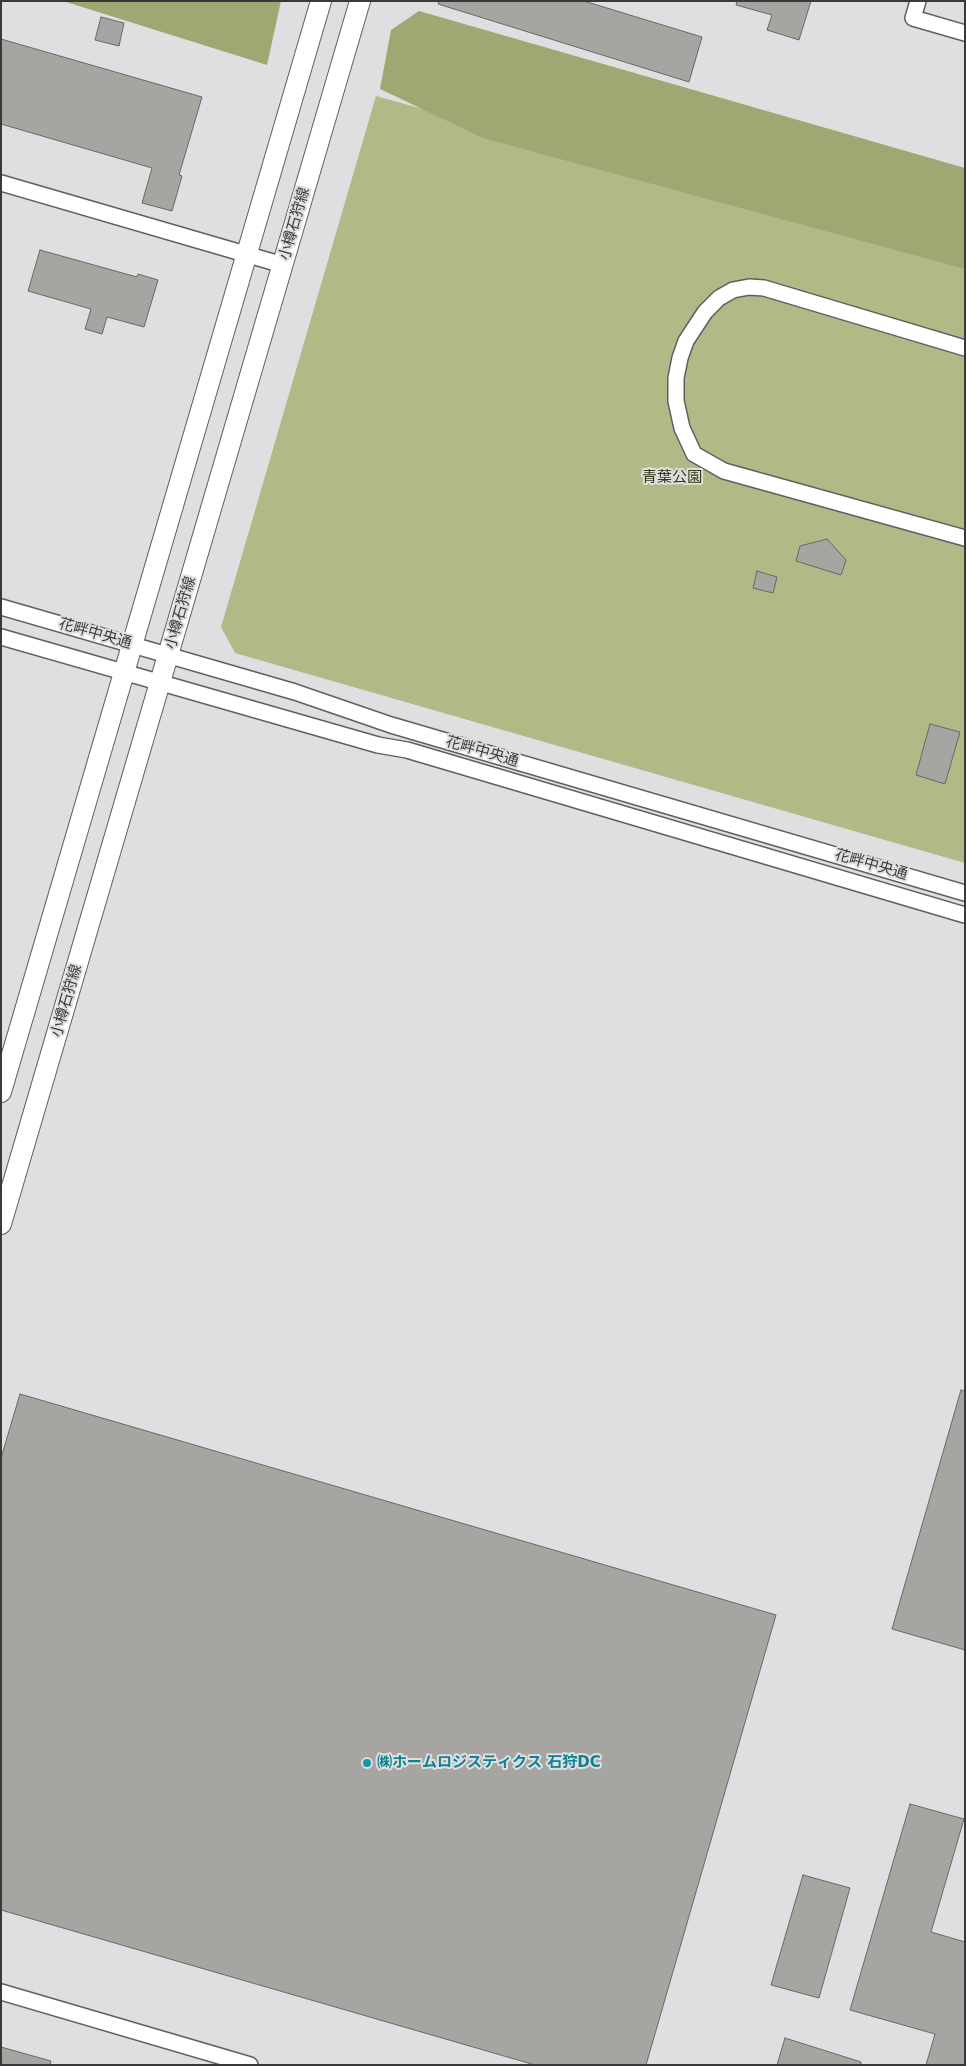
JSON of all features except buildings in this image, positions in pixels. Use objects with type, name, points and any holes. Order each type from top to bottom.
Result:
[{"type":"main road","points":[[1,1092],[321,1]]},
{"type":"main road","name":"小樽石狩線","points":[[1,1224],[360,1]]},
{"type":"street","points":[[918,1],[914,18],[965,33]]},
{"type":"street","points":[[1,183],[283,265]]},
{"type":"street","points":[[965,348],[764,288],[748,287],[733,290],[719,298],[705,312],[686,341],[677,372],[676,400],[682,428],[694,454],[724,471],[965,538]]},
{"type":"street","name":"花畔中央通","points":[[1,607],[296,692],[401,728],[965,893]]},
{"type":"street","name":"花畔中央通","points":[[1,637],[378,746],[407,750],[965,915]]},
{"type":"street","points":[[1,1992],[250,2065]]},
{"type":"green space","points":[[63,1],[281,1],[267,65]]},
{"type":"green space","points":[[419,11],[965,168],[965,269],[483,138],[380,89],[391,30]]},
{"type":"green space","name":"青葉公園","points":[[376,96],[872,233],[965,266],[965,863],[235,653],[221,627]]},
{"type":"place","name":"㈱ホームロジスティクス 石狩DC","points":[[367,1763]]}]
